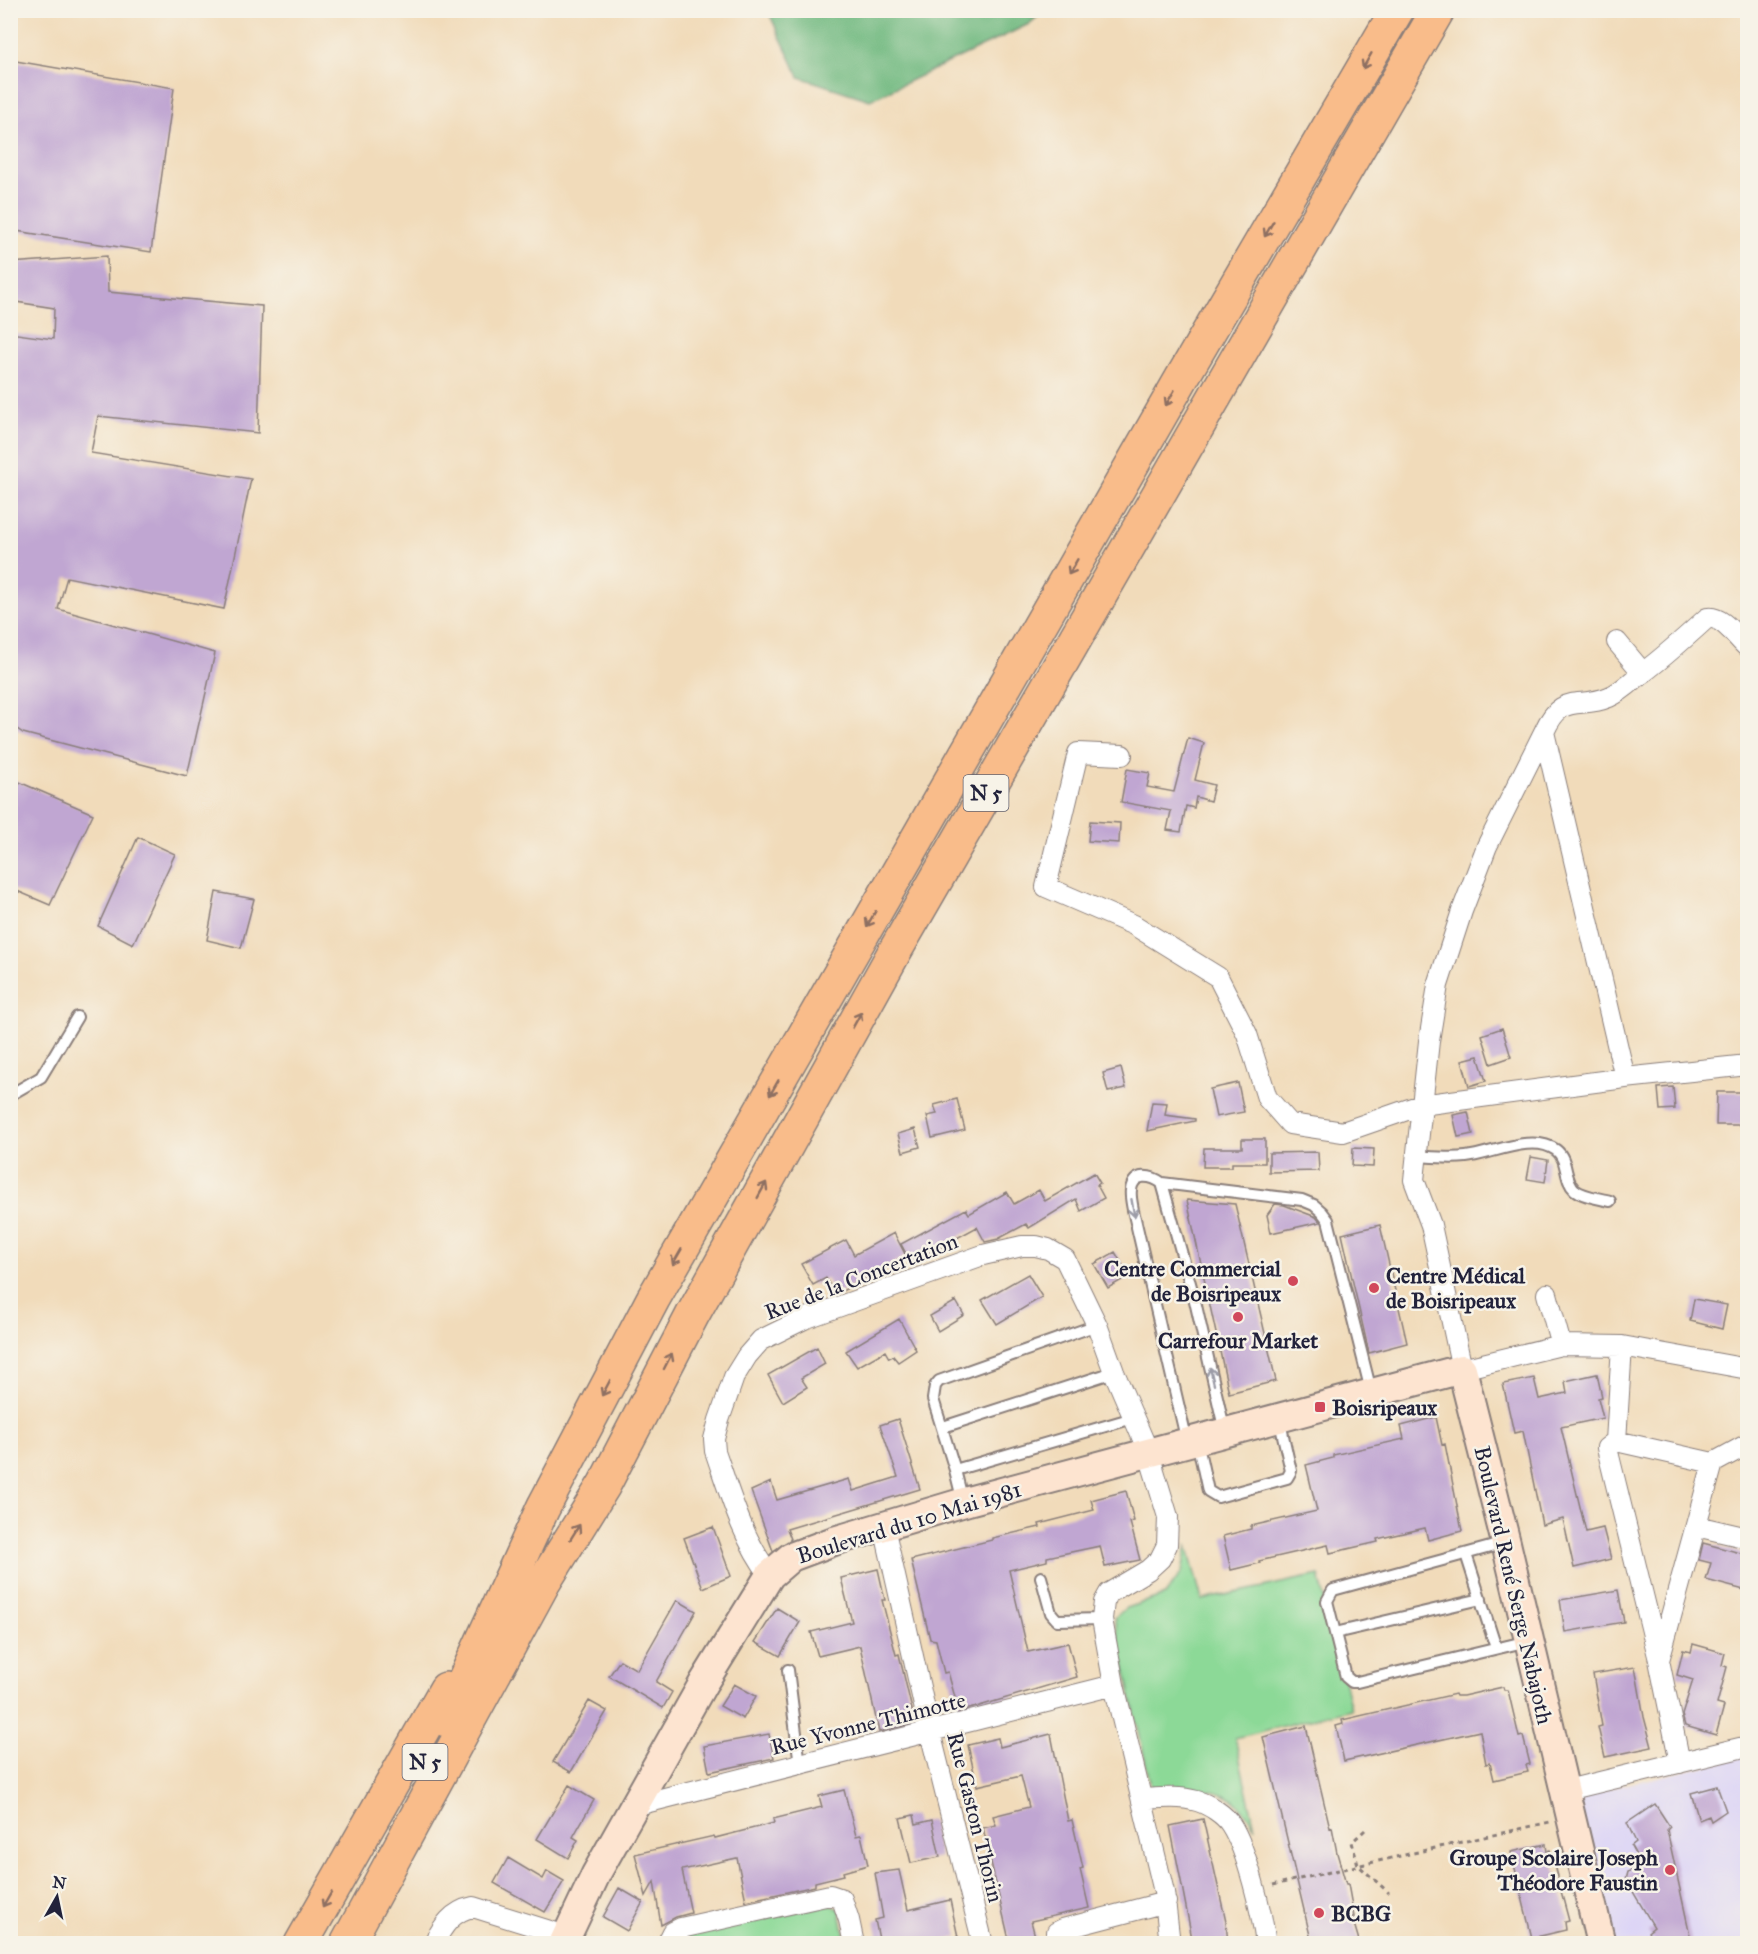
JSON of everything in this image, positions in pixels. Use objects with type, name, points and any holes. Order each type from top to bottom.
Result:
[{"type":"highway","name":"N 5","points":[[327,1944],[437,1738],[543,1508],[653,1299],[1177,386],[1397,10]]},
{"type":"highway","name":"N 5","points":[[347,1944],[544,1582],[604,1485],[693,1314],[895,951],[1438,10]]},
{"type":"highway","points":[[302,1944],[512,1575]]},
{"type":"highway","points":[[370,1944],[440,1817],[544,1582]]},
{"type":"street","name":"Boulevard René Serge Nabajoth","points":[[1600,1944],[1506,1543],[1462,1369],[1431,1225],[1414,1180],[1421,1105],[1438,985],[1462,911],[1487,846],[1557,710],[1567,705],[1608,698],[1643,673],[1707,618],[1719,619],[1746,646]]},
{"type":"street","points":[[1617,642],[1643,673]]},
{"type":"street","points":[[1544,732],[1625,1078]]},
{"type":"street","points":[[1122,755],[1078,753],[1046,887],[1134,925],[1218,977],[1247,1034],[1267,1098],[1290,1124],[1343,1132],[1421,1105],[1625,1078],[1748,1065]]},
{"type":"street","name":"Rue de la Concertation","points":[[770,1575],[758,1559],[745,1534],[715,1451],[714,1439],[718,1420],[734,1377],[747,1356],[761,1340],[804,1319],[983,1255],[1022,1246],[1048,1249],[1065,1259],[1094,1319],[1148,1451],[1168,1517],[1167,1545],[1160,1559],[1148,1570],[1109,1593],[1104,1602],[1102,1619]]},
{"type":"street","points":[[1547,1294],[1561,1345]]},
{"type":"street","points":[[1462,1369],[1561,1345],[1622,1346],[1748,1369]]},
{"type":"street","points":[[1622,1346],[1616,1441],[1607,1448],[1659,1660],[1680,1763]]},
{"type":"street","name":"Boulevard du 10 Mai 1981","points":[[564,1940],[596,1874],[704,1682],[770,1575],[792,1557],[834,1541],[963,1502],[1462,1369]]},
{"type":"street","points":[[1616,1441],[1713,1463],[1748,1444]]},
{"type":"street","points":[[1659,1660],[1713,1463]]},
{"type":"street","points":[[1696,1526],[1748,1538]]},
{"type":"street","name":"Rue Gaston Thorin","points":[[884,1527],[930,1732],[983,1944]]},
{"type":"street","points":[[1102,1619],[1114,1685],[1166,1902],[1170,1944]]},
{"type":"street","name":"Rue Yvonne Thimotte","points":[[633,1806],[1114,1685]]},
{"type":"street","points":[[1567,1804],[1680,1763],[1745,1747],[1748,1728]]},
{"type":"street","points":[[1142,1799],[1179,1798],[1199,1801],[1229,1822],[1241,1846],[1264,1926],[1266,1944]]},
{"type":"street","points":[[667,1944],[673,1932],[681,1928],[830,1896],[842,1899],[854,1944]]},
{"type":"street","points":[[1057,1944],[1057,1932],[1063,1929],[1166,1902]]},
{"type":"street","points":[[433,1944],[451,1916],[462,1909],[473,1907],[564,1940]]},
{"type":"lane","points":[[10,1095],[41,1077],[77,1017]]},
{"type":"lane","points":[[1416,1156],[1466,1157],[1532,1143],[1554,1148],[1564,1158],[1567,1175],[1574,1189],[1582,1194],[1610,1201]]},
{"type":"lane","points":[[1225,1433],[1195,1300],[1162,1184],[1156,1178],[1137,1177],[1130,1191],[1133,1210],[1192,1441],[1209,1491],[1218,1497],[1290,1476],[1292,1471],[1279,1417]]},
{"type":"lane","points":[[1162,1184],[1302,1200],[1323,1212],[1328,1220],[1371,1394]]},
{"type":"lane","points":[[963,1502],[933,1399],[935,1386],[939,1381],[1094,1319]]},
{"type":"lane","points":[[943,1427],[1114,1372]]},
{"type":"lane","points":[[955,1470],[1133,1418]]},
{"type":"lane","points":[[1506,1543],[1333,1590],[1327,1601],[1346,1677],[1352,1682],[1528,1641]]},
{"type":"lane","points":[[1466,1554],[1496,1648]]},
{"type":"lane","points":[[1041,1577],[1051,1613],[1056,1620],[1102,1619]]},
{"type":"lane","points":[[1335,1633],[1480,1599]]},
{"type":"lane","points":[[788,1670],[800,1765]]},
{"type":"path","points":[[1253,1889],[1358,1865],[1567,1804]]},
{"type":"path","points":[[1365,1830],[1352,1842],[1358,1865],[1389,1893]]},
{"type":"shaded area","name":"Groupe Scolaire Joseph Théodore Faustin","points":[[1747,1756],[1747,1943],[1609,1943],[1574,1797]]},
{"type":"green space","points":[[768,11],[1044,11],[1029,24],[870,100],[799,77]]},
{"type":"green space","points":[[1187,1545],[1202,1600],[1319,1575],[1351,1709],[1235,1738],[1255,1828],[1234,1800],[1219,1792],[1196,1790],[1167,1798],[1151,1787],[1114,1618],[1126,1608],[1165,1595],[1182,1572]]},
{"type":"green space","points":[[823,1903],[840,1910],[846,1944],[681,1944],[690,1933]]},
{"type":"building","points":[[10,60],[174,88],[151,252],[10,230]]},
{"type":"building","points":[[107,256],[108,292],[262,306],[258,433],[98,416],[91,453],[251,479],[224,609],[67,577],[58,609],[215,653],[187,776],[23,733],[10,724],[10,333],[53,339],[54,308],[10,301],[10,263]]},
{"type":"building","points":[[1188,738],[1204,743],[1195,780],[1214,785],[1210,801],[1196,797],[1194,808],[1186,806],[1181,832],[1167,830],[1171,811],[1121,802],[1127,769],[1150,773],[1147,787],[1174,792]]},
{"type":"building","points":[[10,778],[93,814],[50,905],[10,888]]},
{"type":"building","points":[[1090,821],[1120,823],[1119,843],[1088,841]]},
{"type":"building","points":[[138,837],[175,854],[133,944],[98,926]]},
{"type":"building","points":[[216,892],[254,899],[241,948],[207,940]]},
{"type":"building","points":[[1502,1028],[1511,1057],[1491,1064],[1482,1035]]},
{"type":"building","points":[[1478,1056],[1486,1081],[1469,1086],[1462,1060]]},
{"type":"building","points":[[1121,1068],[1126,1088],[1108,1092],[1103,1073]]},
{"type":"building","points":[[1238,1083],[1244,1112],[1216,1117],[1210,1089]]},
{"type":"building","points":[[1673,1087],[1675,1109],[1660,1110],[1658,1088]]},
{"type":"building","points":[[1717,1092],[1748,1092],[1748,1125],[1716,1125]]},
{"type":"building","points":[[957,1099],[965,1130],[932,1138],[927,1116],[937,1114],[934,1105]]},
{"type":"building","points":[[1152,1102],[1167,1103],[1165,1115],[1195,1119],[1195,1121],[1147,1131]]},
{"type":"building","points":[[1468,1112],[1473,1134],[1458,1137],[1453,1115]]},
{"type":"building","points":[[915,1129],[920,1147],[903,1152],[898,1134]]},
{"type":"building","points":[[1242,1139],[1265,1139],[1265,1163],[1232,1163],[1232,1167],[1203,1167],[1204,1148],[1242,1148]]},
{"type":"building","points":[[1353,1148],[1374,1149],[1373,1167],[1352,1166]]},
{"type":"building","points":[[1318,1152],[1319,1171],[1269,1172],[1269,1153]]},
{"type":"building","points":[[1531,1157],[1548,1160],[1545,1182],[1527,1179]]},
{"type":"building","points":[[1094,1173],[1100,1183],[1097,1185],[1104,1198],[1081,1211],[1076,1199],[1029,1228],[1026,1224],[998,1239],[985,1242],[977,1227],[911,1263],[901,1244],[966,1209],[969,1214],[1007,1192],[1014,1204],[1039,1190],[1045,1201]]},
{"type":"building","points":[[1187,1200],[1235,1204],[1276,1381],[1229,1393]]},
{"type":"building","points":[[1275,1204],[1316,1217],[1320,1222],[1271,1233],[1267,1215]]},
{"type":"building","name":"Centre Médical de Boisripeaux","points":[[1380,1225],[1407,1343],[1369,1353],[1342,1234]]},
{"type":"building","points":[[894,1233],[906,1256],[835,1295],[826,1278],[813,1285],[801,1264],[846,1240],[854,1255]]},
{"type":"building","points":[[1115,1252],[1129,1276],[1108,1288],[1094,1264]]},
{"type":"building","points":[[1028,1274],[1042,1297],[997,1324],[982,1300]]},
{"type":"building","points":[[1694,1299],[1727,1305],[1722,1329],[1690,1321]]},
{"type":"building","points":[[956,1301],[964,1315],[938,1331],[930,1316]]},
{"type":"building","points":[[899,1319],[916,1350],[898,1362],[893,1356],[889,1358],[885,1351],[857,1367],[846,1351]]},
{"type":"building","points":[[817,1347],[825,1364],[801,1378],[807,1387],[783,1402],[768,1375]]},
{"type":"building","points":[[1597,1374],[1602,1397],[1598,1398],[1603,1418],[1561,1427],[1586,1532],[1603,1528],[1611,1559],[1574,1568],[1563,1519],[1542,1525],[1523,1431],[1514,1433],[1503,1384],[1534,1378],[1539,1399],[1567,1393],[1565,1381]]},
{"type":"building","points":[[1436,1417],[1442,1445],[1445,1444],[1462,1531],[1428,1540],[1425,1528],[1330,1553],[1328,1545],[1231,1570],[1223,1536],[1251,1529],[1251,1526],[1317,1511],[1306,1465],[1333,1458],[1333,1455],[1404,1439],[1401,1426]]},
{"type":"building","points":[[898,1419],[920,1489],[787,1529],[791,1539],[773,1551],[751,1491],[771,1482],[777,1500],[849,1479],[853,1491],[898,1477],[880,1425]]},
{"type":"building","points":[[1126,1491],[1134,1521],[1130,1522],[1140,1560],[1105,1567],[1100,1546],[1047,1557],[1047,1561],[1009,1570],[1028,1652],[1068,1643],[1077,1677],[959,1712],[948,1672],[944,1673],[936,1640],[930,1639],[911,1560],[1040,1527],[1039,1524],[1094,1510],[1091,1500]]},
{"type":"building","points":[[713,1527],[731,1576],[703,1588],[684,1538]]},
{"type":"building","points":[[1703,1543],[1748,1555],[1748,1591],[1706,1580],[1711,1563],[1699,1560]]},
{"type":"building","points":[[878,1569],[885,1600],[882,1600],[896,1655],[899,1654],[915,1723],[879,1732],[860,1646],[818,1656],[811,1632],[852,1622],[841,1578]]},
{"type":"building","points":[[1618,1590],[1624,1622],[1565,1632],[1560,1600]]},
{"type":"building","points":[[677,1600],[696,1611],[656,1682],[672,1692],[663,1708],[609,1676],[620,1660],[637,1670]]},
{"type":"building","points":[[777,1608],[800,1622],[780,1656],[755,1642]]},
{"type":"building","points":[[1693,1644],[1725,1653],[1722,1665],[1727,1667],[1717,1704],[1724,1706],[1716,1735],[1685,1726],[1682,1715],[1693,1680],[1677,1675],[1683,1650],[1691,1652]]},
{"type":"building","points":[[1635,1667],[1652,1747],[1605,1757],[1598,1727],[1602,1726],[1593,1674]]},
{"type":"building","points":[[734,1684],[756,1696],[743,1719],[720,1706]]},
{"type":"building","points":[[1503,1687],[1504,1690],[1508,1690],[1519,1737],[1523,1736],[1530,1764],[1526,1765],[1528,1772],[1494,1780],[1490,1763],[1486,1764],[1480,1731],[1344,1761],[1336,1726],[1343,1724],[1342,1720],[1455,1694],[1463,1696]]},
{"type":"building","points":[[589,1701],[607,1711],[571,1772],[553,1762]]},
{"type":"building","points":[[1306,1726],[1330,1828],[1332,1827],[1337,1853],[1346,1884],[1348,1884],[1354,1917],[1352,1917],[1360,1944],[1312,1944],[1263,1737]]},
{"type":"building","points":[[769,1734],[774,1758],[709,1772],[704,1746]]},
{"type":"building","points":[[1051,1734],[1068,1821],[1072,1820],[1083,1868],[1080,1869],[1089,1908],[1031,1921],[1037,1944],[1010,1944],[983,1828],[996,1825],[993,1816],[1029,1807],[1021,1776],[977,1786],[968,1745],[998,1738],[1000,1747]]},
{"type":"building","points":[[569,1785],[594,1800],[573,1837],[578,1840],[568,1858],[537,1839]]},
{"type":"building","points":[[1717,1786],[1726,1811],[1711,1821],[1709,1816],[1699,1820],[1691,1793]]},
{"type":"building","points":[[844,1790],[856,1836],[861,1835],[868,1865],[843,1872],[844,1875],[815,1882],[815,1886],[746,1901],[737,1858],[682,1870],[691,1913],[676,1917],[661,1925],[654,1882],[646,1896],[635,1854],[774,1823],[773,1819],[822,1807],[819,1796]]},
{"type":"building","points":[[1655,1804],[1670,1827],[1667,1830],[1692,1944],[1655,1944],[1648,1932],[1654,1927],[1626,1880],[1628,1872],[1641,1864],[1631,1846],[1636,1842],[1627,1823]]},
{"type":"building","points":[[914,1815],[916,1824],[932,1820],[940,1857],[911,1863],[900,1818]]},
{"type":"building","points":[[1203,1819],[1226,1922],[1228,1944],[1193,1944],[1170,1826]]},
{"type":"building","points":[[1546,1844],[1547,1851],[1550,1850],[1569,1921],[1565,1922],[1566,1930],[1532,1938],[1511,1852]]},
{"type":"building","points":[[508,1858],[543,1879],[547,1871],[564,1881],[545,1912],[494,1883]]},
{"type":"building","points":[[899,1870],[908,1910],[950,1900],[958,1937],[932,1944],[880,1944],[875,1920],[883,1918],[875,1873]]},
{"type":"building","points":[[619,1888],[643,1902],[627,1931],[603,1917]]},
{"type":"place","name":"Centre Commercial de Boisripeaux","points":[[1293,1281]]},
{"type":"place","name":"Centre Médical de Boisripeaux","points":[[1374,1288]]},
{"type":"place","name":"Carrefour Market","points":[[1238,1317]]},
{"type":"place","name":"Boisripeaux","points":[[1320,1407]]},
{"type":"place","name":"Groupe Scolaire Joseph Théodore Faustin","points":[[1670,1870]]},
{"type":"place","name":"BCBG","points":[[1319,1913]]}]
